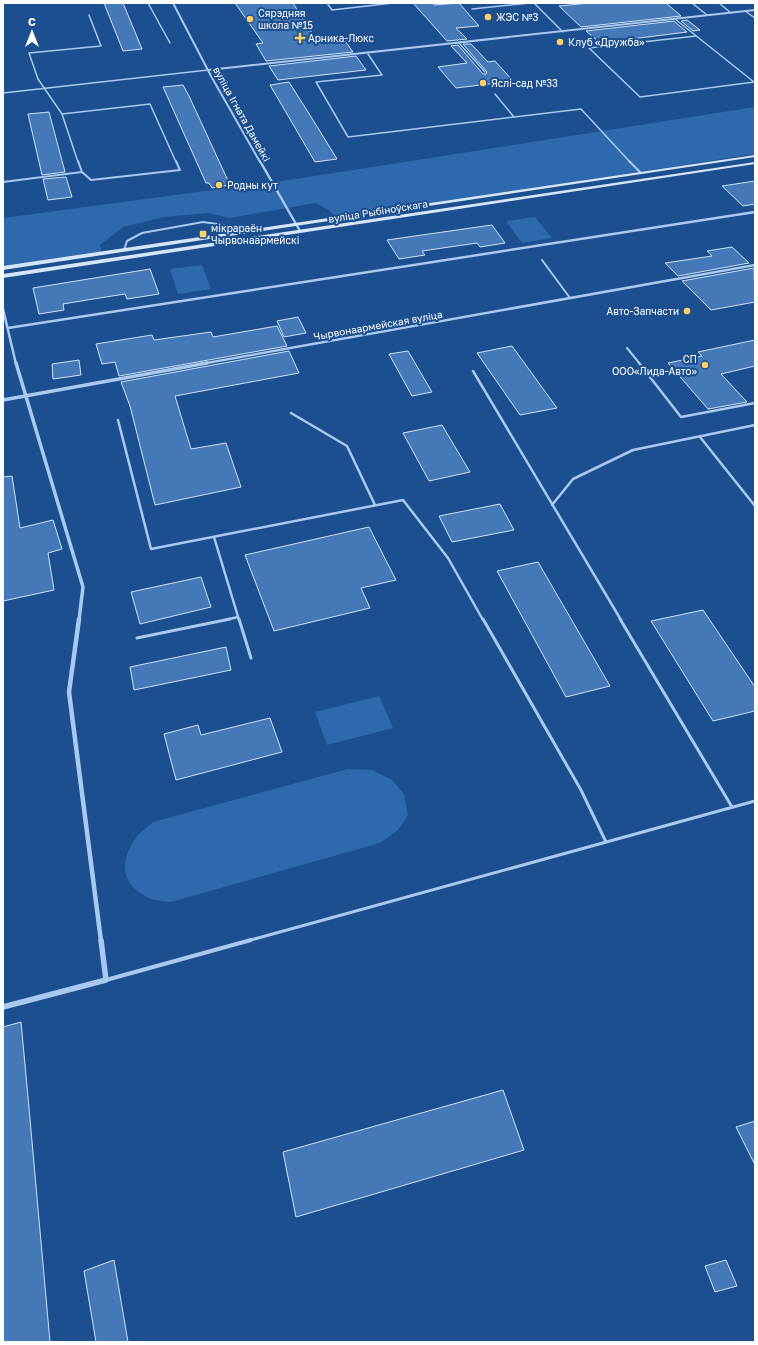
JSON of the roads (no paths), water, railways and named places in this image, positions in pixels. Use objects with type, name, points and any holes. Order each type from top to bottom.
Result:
[{"type":"main road","name":"вуліца Рыбіноўскага","points":[[3,268],[755,156]]},
{"type":"main road","name":"вуліца Рыбіноўскага","points":[[3,276],[755,163]]},
{"type":"street","name":"вуліца Ігната Дамейкі","points":[[173,3],[208,70],[300,231]]},
{"type":"street","points":[[208,70],[368,54],[755,10]]},
{"type":"street","points":[[8,328],[755,212]]},
{"type":"street","name":"Чырвонаармейская вуліца","points":[[3,400],[755,265]]},
{"type":"street","points":[[3,309],[18,367],[83,587],[69,692],[106,980],[3,1007]]},
{"type":"lane","points":[[148,3],[170,43]]},
{"type":"lane","points":[[327,3],[332,10],[393,3]]},
{"type":"lane","points":[[472,9],[530,3]]},
{"type":"lane","points":[[534,3],[563,32]]},
{"type":"lane","points":[[692,3],[707,15]]},
{"type":"lane","points":[[719,3],[732,13]]},
{"type":"lane","points":[[745,11],[755,18]]},
{"type":"lane","points":[[62,114],[150,104],[180,170],[91,180],[82,172],[62,114],[38,79],[29,53],[101,46],[89,15]]},
{"type":"lane","points":[[676,19],[754,82],[640,97],[589,48],[696,36]]},
{"type":"lane","points":[[459,43],[485,72]]},
{"type":"lane","points":[[368,54],[382,75],[316,82],[348,137],[581,109],[641,173]]},
{"type":"lane","points":[[3,92],[208,70]]},
{"type":"lane","points":[[495,94],[514,117]]},
{"type":"lane","points":[[3,182],[82,172]]},
{"type":"lane","points":[[124,250],[127,241],[142,233],[203,222],[237,227],[241,232]]},
{"type":"lane","points":[[542,260],[570,298]]},
{"type":"lane","points":[[627,348],[681,417],[755,403]]},
{"type":"lane","points":[[473,371],[732,807]]},
{"type":"lane","points":[[291,413],[347,446],[375,505]]},
{"type":"lane","points":[[118,420],[151,549],[403,500],[448,558],[581,790],[606,842]]},
{"type":"lane","points":[[552,505],[573,479],[633,450],[755,426]]},
{"type":"lane","points":[[700,437],[755,506]]},
{"type":"lane","points":[[214,537],[251,658]]},
{"type":"lane","points":[[137,638],[238,617]]},
{"type":"lane","points":[[106,980],[755,801]]},
{"type":"place","name":"ЖЭС №3","points":[[488,17]]},
{"type":"place","name":"Сярэдняя школа №15","points":[[250,19]]},
{"type":"place","name":"Арника-Люкс","points":[[300,38]]},
{"type":"place","name":"Клуб «Дружба»","points":[[560,42]]},
{"type":"place","name":"Яслі-сад №33","points":[[483,83]]},
{"type":"place","name":"Родны кут","points":[[219,185]]},
{"type":"place","name":"мікрараён Чырвонаармейскі","points":[[203,234]]},
{"type":"place","name":"Авто-Запчасти","points":[[687,311]]},
{"type":"place","name":"СП ООО«Лида-Авто»","points":[[705,365]]}]
